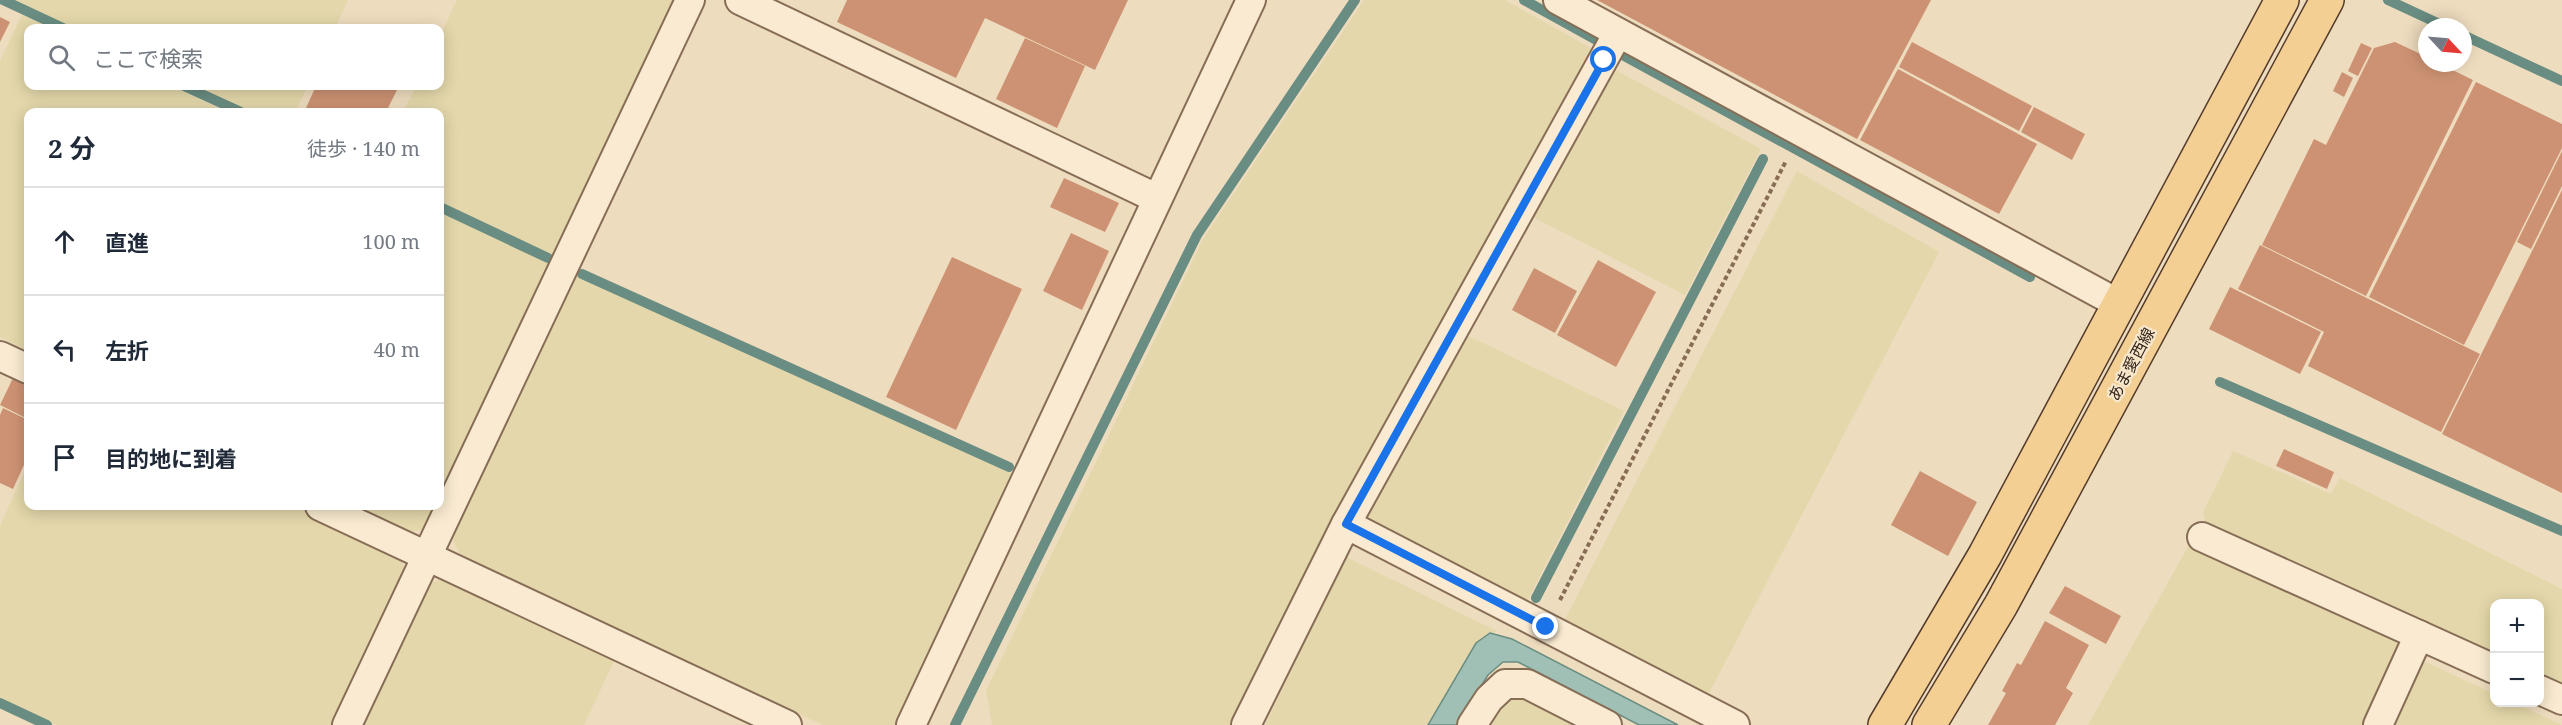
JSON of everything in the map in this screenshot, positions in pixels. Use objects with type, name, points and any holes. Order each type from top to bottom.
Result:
[{"type":"main road","points":[[1885,725],[1985,555],[2282,0]]},
{"type":"main road","name":"あま愛西線","points":[[1929,725],[2006,594],[2328,0]]},
{"type":"street","points":[[347,725],[690,0]]},
{"type":"street","points":[[740,0],[1156,198]]},
{"type":"street","points":[[911,725],[1156,198],[1251,0]]},
{"type":"street","points":[[1558,0],[2119,304]]},
{"type":"street","points":[[1246,725],[1346,524],[1618,33]]},
{"type":"street","points":[[0,356],[24,367]]},
{"type":"street","points":[[329,510],[787,725]]},
{"type":"street","points":[[1346,524],[1735,725]]},
{"type":"street","points":[[2202,537],[2490,667]]},
{"type":"street","points":[[2378,725],[2419,635]]},
{"type":"street","points":[[1472,725],[1489,699],[1505,684],[1527,684],[1606,725]]},
{"type":"street","points":[[2544,692],[2562,700]]},
{"type":"path","points":[[1546,627],[1787,161]]},
{"type":"shaded area","points":[[10,0],[348,0],[337,24],[61,24]]},
{"type":"shaded area","points":[[457,0],[677,0],[556,257],[444,204],[444,108],[405,108],[414,90],[444,90],[444,28]]},
{"type":"shaded area","points":[[1364,0],[1505,0],[1596,51],[1233,725],[992,725],[986,691],[1203,239]]},
{"type":"shaded area","points":[[22,15],[41,24],[24,24],[24,90],[180,90],[219,108],[24,108],[24,349],[0,337],[0,61]]},
{"type":"shaded area","points":[[1610,67],[1761,149],[1685,295],[1527,214]]},
{"type":"shaded area","points":[[199,90],[306,90],[297,108],[238,108]]},
{"type":"shaded area","points":[[1797,171],[1939,252],[1706,699],[1562,625]]},
{"type":"shaded area","points":[[444,214],[552,265],[444,495]]},
{"type":"shaded area","points":[[574,275],[1013,474],[895,725],[823,725],[462,558],[451,536]]},
{"type":"shaded area","points":[[1460,332],[1624,411],[1525,605],[1359,518]]},
{"type":"shaded area","points":[[2233,451],[2331,494],[2340,478],[2562,589],[2562,687],[2544,679],[2544,599],[2490,599],[2490,654],[2206,524],[2203,512]]},
{"type":"shaded area","points":[[24,473],[24,510],[303,510],[398,555],[407,572],[335,725],[56,725],[0,699],[0,526]]},
{"type":"shaded area","points":[[363,510],[437,510],[426,529],[410,532]]},
{"type":"shaded area","points":[[2189,545],[2395,634],[2398,648],[2363,725],[2088,725]]},
{"type":"shaded area","points":[[1346,557],[1497,631],[1481,641],[1429,725],[1265,725]]},
{"type":"shaded area","points":[[447,576],[616,657],[584,725],[362,725],[429,584]]},
{"type":"shaded area","points":[[2426,662],[2490,692],[2490,707],[2523,707],[2562,725],[2387,725],[2412,668]]},
{"type":"shaded area","points":[[1512,694],[1529,694],[1589,725],[1481,725]]},
{"type":"water","points":[[1490,633],[1512,639],[1678,725],[1639,725],[1518,662],[1503,662],[1488,675],[1457,725],[1428,725],[1476,643]]},
{"type":"building","points":[[847,0],[1128,0],[1095,70],[985,18],[956,78],[837,22]]},
{"type":"building","points":[[1597,0],[1931,0],[1857,139]]},
{"type":"building","points":[[0,17],[10,22],[0,42]]},
{"type":"building","points":[[1025,38],[1085,66],[1057,128],[996,99]]},
{"type":"building","points":[[1912,42],[2032,106],[2019,131],[1899,67]]},
{"type":"building","points":[[2395,42],[2418,53],[2418,72],[2457,72],[2473,80],[2366,296],[2262,245],[2314,139],[2326,145],[2374,48]]},
{"type":"building","points":[[2361,43],[2372,48],[2358,76],[2348,71]]},
{"type":"building","points":[[1898,69],[2037,144],[1999,214],[1860,140]]},
{"type":"building","points":[[2342,72],[2353,78],[2344,97],[2333,91]]},
{"type":"building","points":[[2476,82],[2562,124],[2562,148],[2464,345],[2369,297]]},
{"type":"building","points":[[314,90],[397,90],[388,108],[306,108]]},
{"type":"building","points":[[2034,107],[2085,134],[2072,160],[2021,132]]},
{"type":"building","points":[[2562,151],[2562,186],[2531,249],[2517,242]]},
{"type":"building","points":[[1064,178],[1119,203],[1105,232],[1050,207]]},
{"type":"building","points":[[2562,190],[2562,493],[2442,434]]},
{"type":"building","points":[[1071,233],[1109,251],[1082,310],[1043,291]]},
{"type":"building","points":[[2260,245],[2480,354],[2441,432],[2308,366],[2324,332],[2238,289]]},
{"type":"building","points":[[952,257],[1022,289],[956,430],[886,397]]},
{"type":"building","points":[[1598,260],[1656,292],[1616,367],[1557,335]]},
{"type":"building","points":[[1534,268],[1577,291],[1555,333],[1512,310]]},
{"type":"building","points":[[2230,287],[2321,332],[2300,374],[2209,329]]},
{"type":"building","points":[[13,378],[24,383],[24,417],[0,405]]},
{"type":"building","points":[[3,408],[24,418],[24,465],[13,489],[0,483],[0,415]]},
{"type":"building","points":[[2284,449],[2334,472],[2327,489],[2276,466]]},
{"type":"building","points":[[1920,471],[1977,502],[1948,556],[1891,525]]},
{"type":"building","points":[[2065,586],[2121,616],[2106,644],[2049,613]]},
{"type":"building","points":[[2045,621],[2089,645],[2066,688],[2073,693],[2055,725],[1988,725],[2006,693],[2002,691],[2017,663],[2021,665]]},
{"type":"waterway","points":[[3,0],[54,24]]},
{"type":"waterway","points":[[955,725],[1197,235],[1355,0]]},
{"type":"waterway","points":[[1524,0],[1602,43]]},
{"type":"waterway","points":[[2388,0],[2427,18]]},
{"type":"waterway","points":[[2472,39],[2562,81]]},
{"type":"waterway","points":[[1619,53],[2030,277]]},
{"type":"waterway","points":[[193,90],[232,108]]},
{"type":"waterway","points":[[1536,598],[1763,159]]},
{"type":"waterway","points":[[444,209],[548,258]]},
{"type":"waterway","points":[[582,274],[1009,467]]},
{"type":"waterway","points":[[2220,382],[2562,531]]},
{"type":"waterway","points":[[0,703],[47,725]]},
{"type":"route","points":[[1546,627],[1346,524],[1604,60]]}]
